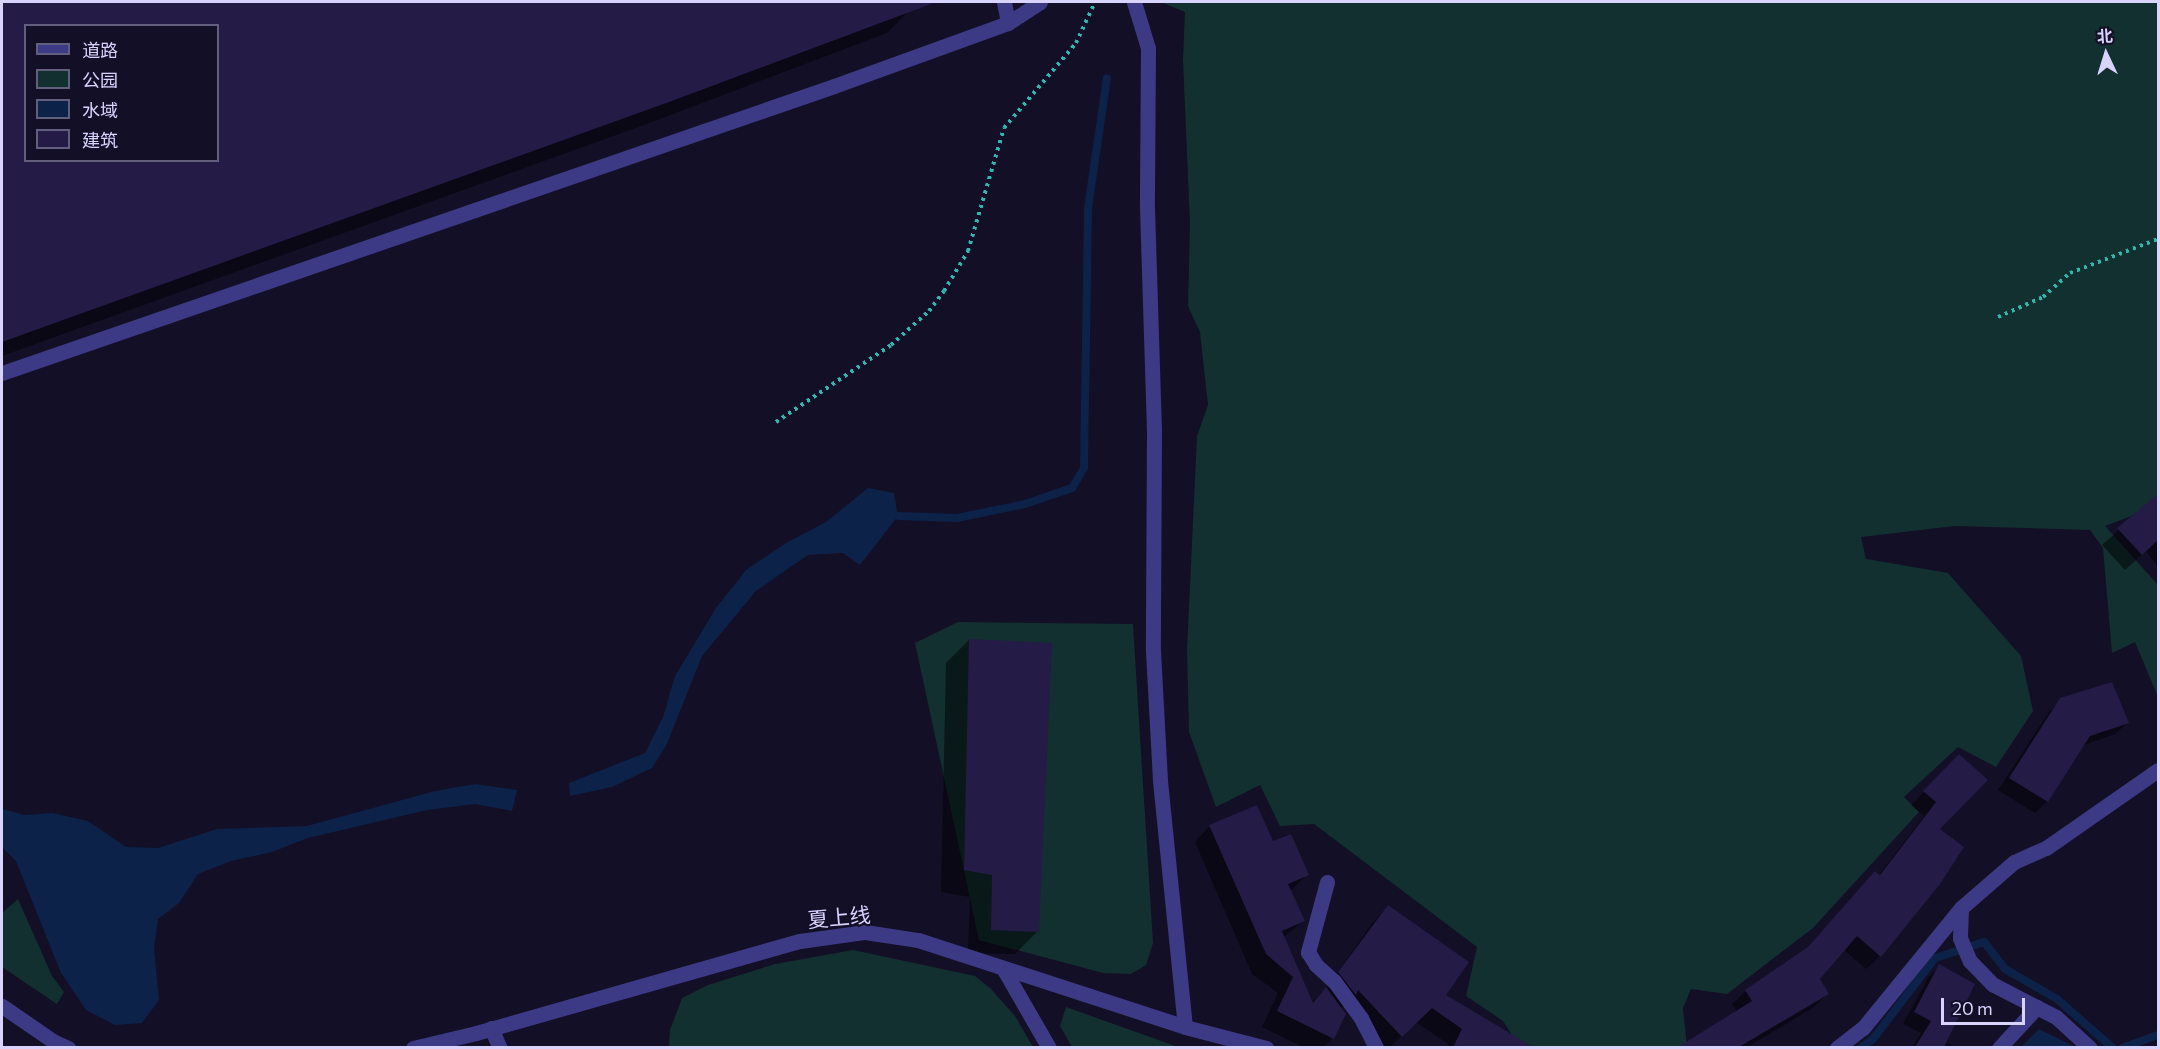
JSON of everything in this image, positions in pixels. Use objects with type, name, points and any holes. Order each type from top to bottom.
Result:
[{"type":"street","points":[[1004,2],[1008,23]]},
{"type":"street","points":[[2,373],[834,86],[1008,23],[1040,2]]},
{"type":"street","points":[[1134,2],[1148,48],[1146,208],[1154,430],[1153,651],[1160,781],[1185,1027]]},
{"type":"street","points":[[1837,1047],[1863,1028],[1961,908],[2014,862],[2046,848],[2158,770]]},
{"type":"street","points":[[1327,882],[1311,934],[1308,952],[1316,965],[1334,981],[1361,1018],[1376,1047]]},
{"type":"street","points":[[1961,908],[1960,938],[1970,961],[1992,984],[2056,1017],[2090,1047]]},
{"type":"street","name":"夏上线","points":[[413,1047],[473,1040],[491,1028],[800,941],[865,932],[918,940],[1185,1027],[1266,1047]]},
{"type":"street","points":[[1003,968],[1049,1047]]},
{"type":"street","points":[[2,1006],[53,1041],[68,1047]]},
{"type":"street","points":[[1999,1047],[2037,1007]]},
{"type":"street","points":[[491,1028],[500,1047]]},
{"type":"path","points":[[776,422],[891,345],[928,311],[944,291],[969,250],[1004,128],[1076,43],[1095,2]]},
{"type":"path","points":[[1998,317],[2043,297],[2070,273],[2158,239]]},
{"type":"green space","points":[[1161,2],[2158,2],[2158,506],[2105,526],[2158,585],[2158,697],[2135,642],[2112,653],[2103,548],[2090,530],[1955,526],[1861,537],[1866,559],[1948,573],[2021,656],[2033,711],[1996,767],[1958,747],[1904,797],[1919,812],[1813,928],[1727,994],[1691,989],[1683,1008],[1687,1047],[1525,1048],[1517,1043],[1503,1021],[1466,996],[1477,947],[1314,824],[1280,826],[1260,785],[1216,807],[1189,732],[1187,650],[1197,436],[1208,405],[1200,332],[1188,306],[1190,224],[1183,60],[1185,12]]},
{"type":"green space","points":[[958,622],[1133,624],[1153,943],[1146,965],[1131,974],[1103,973],[979,940],[915,643]]},
{"type":"green space","points":[[18,899],[52,976],[64,992],[57,1004],[2,967],[2,913]]},
{"type":"green space","points":[[853,950],[975,976],[991,989],[1015,1016],[1033,1047],[669,1047],[670,1030],[682,998],[708,985],[775,964]]},
{"type":"green space","points":[[1066,1007],[1178,1047],[1072,1047],[1060,1026]]},
{"type":"water","points":[[868,488],[894,493],[898,516],[860,565],[843,553],[808,555],[756,591],[702,656],[666,746],[652,768],[612,787],[570,796],[569,783],[645,753],[663,717],[675,676],[716,608],[746,570],[786,543],[826,522]]},
{"type":"water","points":[[475,784],[517,790],[512,811],[475,804],[427,810],[308,838],[272,852],[231,861],[198,874],[179,903],[158,919],[154,948],[159,1000],[142,1023],[115,1025],[86,1010],[61,973],[16,861],[2,847],[2,809],[25,815],[52,813],[88,821],[126,847],[158,848],[217,829],[307,826],[435,791]]},
{"type":"water","points":[[2039,1029],[2071,1045],[2073,1047],[2021,1047]]},
{"type":"building","points":[[2,2],[930,2],[931,4],[669,102],[2,342]]},
{"type":"building","points":[[2158,494],[2158,540],[2142,555],[2117,528]]},
{"type":"building","points":[[969,639],[1052,643],[1039,932],[991,930],[992,875],[964,870]]},
{"type":"building","points":[[2112,682],[2129,723],[2090,736],[2048,802],[2009,778],[2060,698]]},
{"type":"building","points":[[1959,754],[1988,780],[1940,829],[1964,847],[1940,884],[1881,957],[1857,936],[1820,979],[1829,994],[1739,1047],[1678,1047],[1752,1001],[1745,990],[1808,947],[1875,871],[1880,875],[1936,802],[1923,791]]},
{"type":"building","points":[[1257,805],[1273,841],[1291,834],[1309,875],[1288,884],[1305,921],[1282,931],[1313,1003],[1326,987],[1346,1014],[1334,1039],[1277,1011],[1293,977],[1266,954],[1209,825]]},
{"type":"building","points":[[1388,905],[1469,962],[1446,995],[1533,1047],[1453,1047],[1462,1029],[1432,1008],[1402,1037],[1358,990],[1356,995],[1338,972]]},
{"type":"building","points":[[1939,964],[1975,984],[1944,1047],[1915,1047],[1931,1021],[1914,1012]]},
{"type":"waterway","points":[[898,516],[957,518],[1025,504],[1072,488],[1084,468],[1088,208],[1107,78]]},
{"type":"waterway","points":[[1861,1048],[1873,1039],[1935,958],[1984,942],[2005,969],[2057,999],[2113,1048]]},
{"type":"waterway","points":[[2122,1048],[2158,1035]]}]
